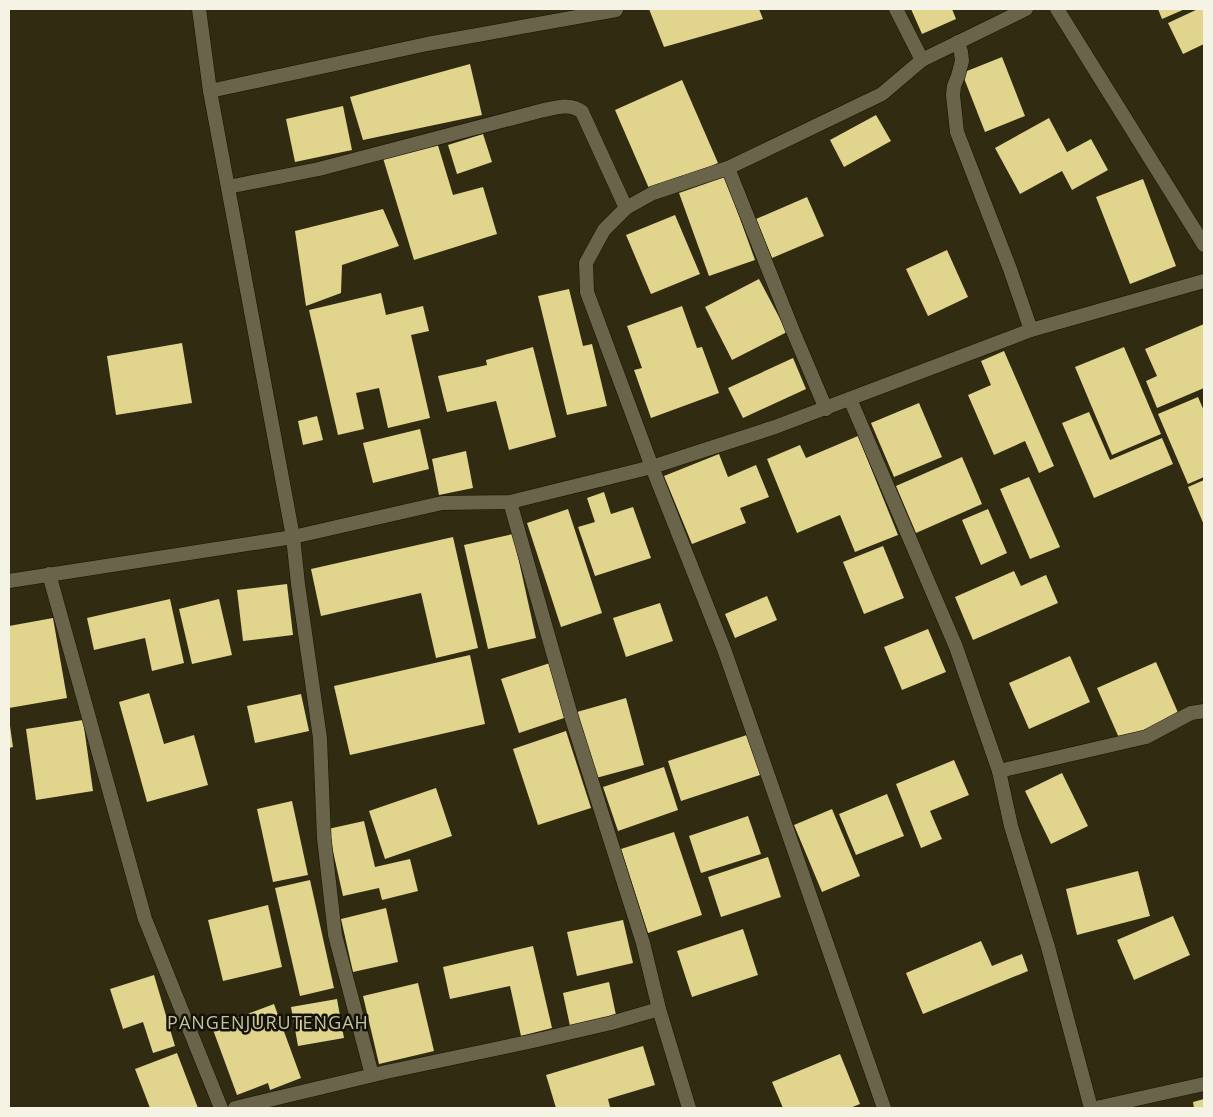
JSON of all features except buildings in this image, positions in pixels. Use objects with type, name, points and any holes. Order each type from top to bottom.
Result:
[{"type":"street","points":[[199,9],[210,91],[293,538],[320,738],[324,838],[335,935],[372,1075]]},
{"type":"street","points":[[896,9],[922,60]]},
{"type":"street","points":[[884,1108],[724,649],[652,467],[587,292],[586,263],[604,230],[626,208],[653,193],[728,168],[882,94],[922,60],[1026,9]]},
{"type":"street","points":[[1057,9],[1204,245]]},
{"type":"street","points":[[210,91],[428,44],[616,10]]},
{"type":"street","points":[[958,42],[962,52],[962,61],[953,95],[957,132],[1010,269],[1031,330]]},
{"type":"street","points":[[228,187],[319,169],[540,111],[574,106],[582,112],[626,208]]},
{"type":"street","points":[[728,168],[792,331],[826,409]]},
{"type":"street","points":[[9,581],[293,538],[442,503],[510,502],[652,467],[776,428],[1031,330],[1204,281]]},
{"type":"street","points":[[850,399],[956,647],[999,771],[1011,826],[1048,947],[1091,1108]]},
{"type":"street","points":[[510,502],[572,719],[643,942],[659,1008],[689,1108]]},
{"type":"street","points":[[48,574],[145,919],[221,1108]]},
{"type":"street","points":[[999,771],[1146,737],[1191,713],[1204,711]]},
{"type":"street","points":[[235,1108],[372,1075],[533,1042],[611,1023],[659,1008]]},
{"type":"street","points":[[1096,1108],[1204,1084]]},
{"type":"district","name":"PANGENJURUTENGAH","points":[[268,1022]]}]
